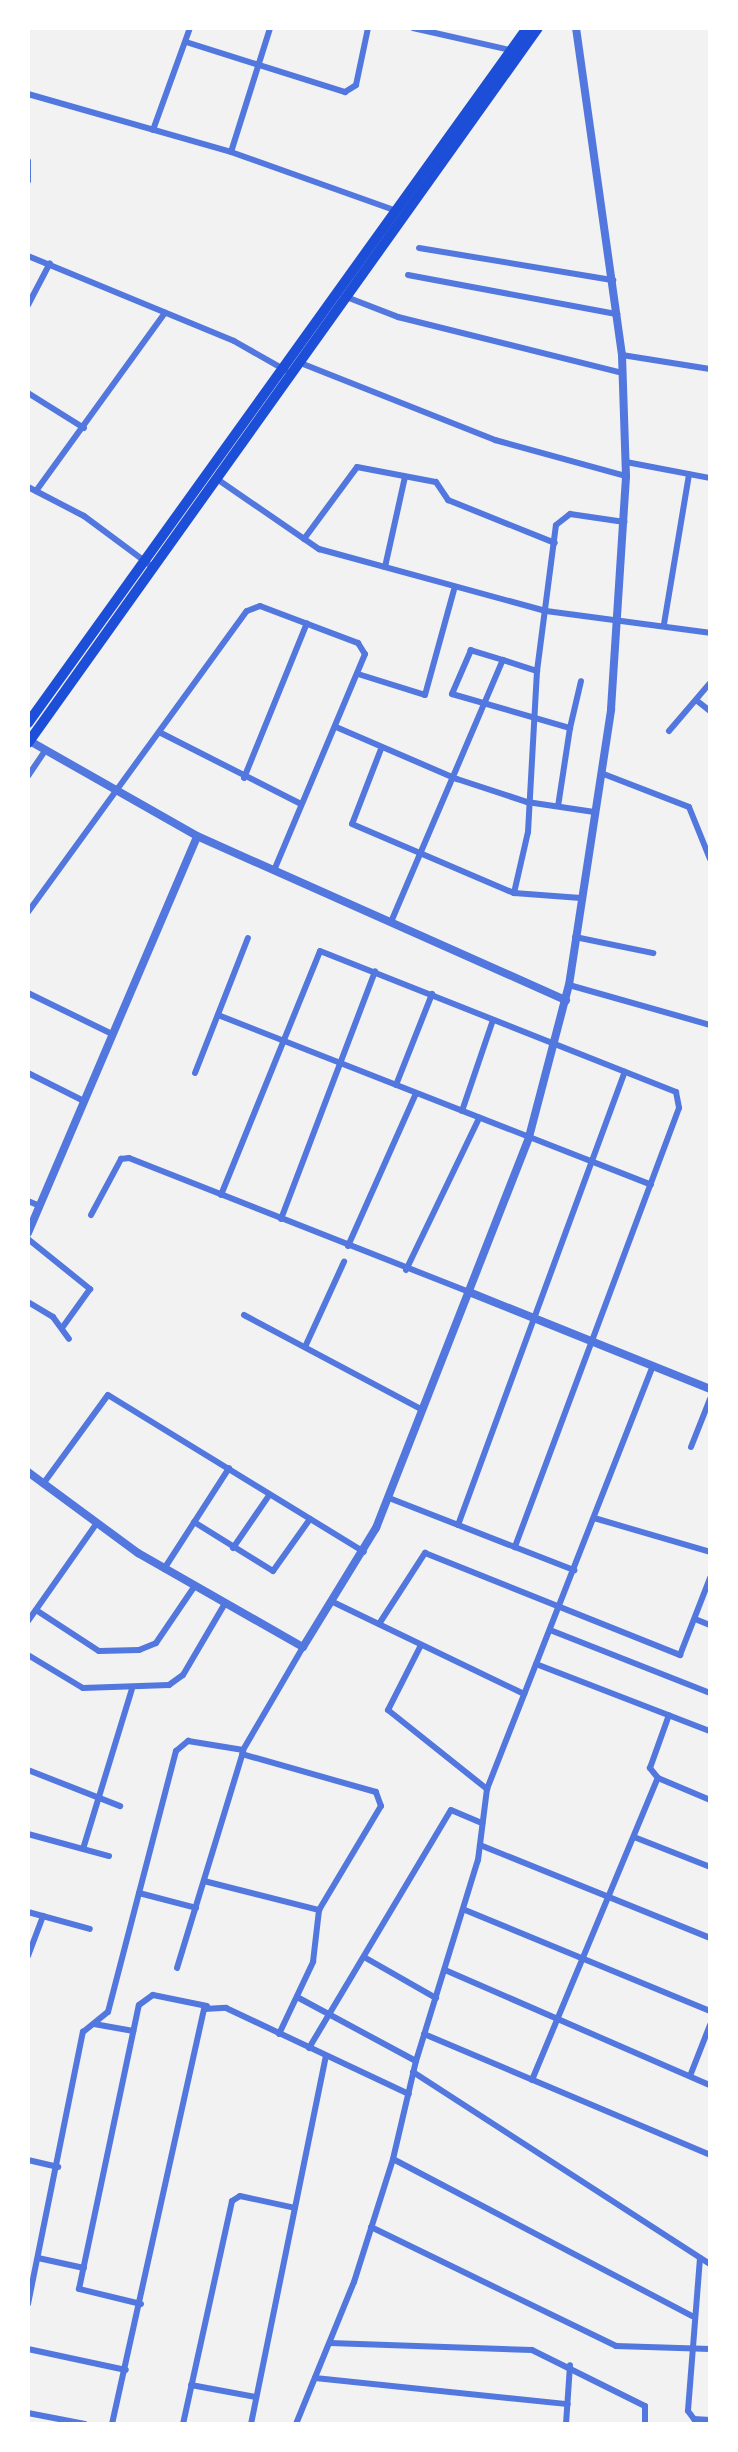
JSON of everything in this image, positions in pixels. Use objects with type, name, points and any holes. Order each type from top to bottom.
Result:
[{"type":"highway","points":[[517,52],[527,28]]},
{"type":"highway","points":[[28,723],[142,559],[288,372],[517,52],[538,28]]},
{"type":"highway","points":[[296,361],[349,298],[403,214]]},
{"type":"highway","points":[[28,741],[155,568],[288,372]]},
{"type":"street","points":[[153,130],[190,28]]},
{"type":"street","points":[[231,152],[270,28]]},
{"type":"street","points":[[186,42],[257,67],[349,92],[368,28]]},
{"type":"street","points":[[413,28],[444,32],[517,52]]},
{"type":"street","points":[[177,1968],[243,1752],[303,1647],[335,1603],[365,1552],[389,1498],[421,1409],[529,1137],[556,1046],[566,1000],[601,773],[618,620],[626,476],[622,355],[576,28]]},
{"type":"street","points":[[28,94],[231,152],[403,214]]},
{"type":"street","points":[[28,161],[28,181]]},
{"type":"street","points":[[419,248],[613,280]]},
{"type":"street","points":[[28,256],[165,313],[288,372]]},
{"type":"street","points":[[28,305],[50,263]]},
{"type":"street","points":[[408,275],[617,314]]},
{"type":"street","points":[[349,298],[398,317],[623,373]]},
{"type":"street","points":[[36,491],[165,313]]},
{"type":"street","points":[[622,355],[710,369]]},
{"type":"street","points":[[296,361],[495,440],[626,476]]},
{"type":"street","points":[[28,393],[83,428]]},
{"type":"street","points":[[626,462],[710,478]]},
{"type":"street","points":[[304,539],[353,468],[439,483],[448,500],[555,543]]},
{"type":"street","points":[[664,624],[689,474]]},
{"type":"street","points":[[385,567],[405,477]]},
{"type":"street","points":[[217,479],[304,539],[454,590],[546,611],[664,624],[710,633]]},
{"type":"street","points":[[28,487],[155,568]]},
{"type":"street","points":[[514,893],[526,847],[537,671],[555,543],[562,515],[624,522]]},
{"type":"street","points":[[358,674],[425,695],[454,590]]},
{"type":"street","points":[[28,912],[252,608],[307,623],[364,648],[358,674],[274,871]]},
{"type":"street","points":[[244,778],[307,623]]},
{"type":"street","points":[[537,671],[471,650],[452,692],[533,721],[570,728]]},
{"type":"street","points":[[391,922],[457,779],[503,660]]},
{"type":"street","points":[[558,806],[570,728],[581,681]]},
{"type":"street","points":[[669,731],[710,683]]},
{"type":"street","points":[[695,700],[710,711]]},
{"type":"street","points":[[336,727],[380,749],[457,779],[527,802],[594,812]]},
{"type":"street","points":[[161,733],[244,778],[301,804]]},
{"type":"street","points":[[28,741],[115,793],[197,836],[566,1000]]},
{"type":"street","points":[[380,749],[351,821],[514,893],[581,898]]},
{"type":"street","points":[[28,776],[45,751]]},
{"type":"street","points":[[601,773],[688,807],[707,838],[710,859]]},
{"type":"street","points":[[28,1233],[197,836]]},
{"type":"street","points":[[575,937],[653,953]]},
{"type":"street","points":[[195,1073],[248,939]]},
{"type":"street","points":[[221,1195],[279,1039],[316,954],[325,951],[556,1046],[671,1088],[680,1101],[515,1547]]},
{"type":"street","points":[[281,1219],[375,971]]},
{"type":"street","points":[[569,985],[710,1026]]},
{"type":"street","points":[[28,993],[113,1034]]},
{"type":"street","points":[[396,1085],[432,994]]},
{"type":"street","points":[[218,1015],[651,1185]]},
{"type":"street","points":[[461,1111],[493,1020]]},
{"type":"street","points":[[458,1525],[535,1319],[589,1161],[625,1072]]},
{"type":"street","points":[[28,1073],[84,1101]]},
{"type":"street","points":[[348,1246],[416,1093]]},
{"type":"street","points":[[406,1269],[479,1118]]},
{"type":"street","points":[[91,1215],[124,1157],[710,1389]]},
{"type":"street","points":[[28,1201],[40,1206]]},
{"type":"street","points":[[28,1239],[90,1289],[62,1328]]},
{"type":"street","points":[[305,1347],[344,1262]]},
{"type":"street","points":[[28,1302],[62,1328],[69,1339]]},
{"type":"street","points":[[244,1315],[421,1409]]},
{"type":"street","points":[[296,2424],[330,2343],[393,2159],[416,2061],[465,1910],[481,1845],[487,1789],[653,1366]]},
{"type":"street","points":[[43,1484],[108,1395],[365,1552]]},
{"type":"street","points":[[691,1447],[710,1399]]},
{"type":"street","points":[[164,1569],[229,1468]]},
{"type":"street","points":[[28,1472],[164,1569],[303,1647]]},
{"type":"street","points":[[233,1548],[270,1494]]},
{"type":"street","points":[[389,1498],[574,1570]]},
{"type":"street","points":[[594,1518],[710,1552]]},
{"type":"street","points":[[194,1522],[273,1571],[310,1519]]},
{"type":"street","points":[[28,1621],[97,1523]]},
{"type":"street","points":[[379,1624],[425,1553],[680,1655],[710,1578]]},
{"type":"street","points":[[36,1610],[99,1651],[139,1650],[156,1643],[194,1587]]},
{"type":"street","points":[[335,1603],[524,1694]]},
{"type":"street","points":[[28,1655],[83,1688],[132,1689],[177,1682],[224,1605]]},
{"type":"street","points":[[695,1619],[710,1625]]},
{"type":"street","points":[[550,1630],[710,1693]]},
{"type":"street","points":[[421,1645],[388,1710],[487,1789]]},
{"type":"street","points":[[536,1664],[710,1731]]},
{"type":"street","points":[[83,1849],[132,1689]]},
{"type":"street","points":[[669,1715],[650,1768],[658,1778],[710,1800]]},
{"type":"street","points":[[28,2304],[30,2285],[58,2167],[83,2032],[108,2012],[181,1744],[243,1752],[381,1795],[381,1806],[319,1910],[315,1954],[279,2034]]},
{"type":"street","points":[[28,1770],[120,1806]]},
{"type":"street","points":[[532,2080],[658,1778]]},
{"type":"street","points":[[309,2049],[451,1810],[482,1823]]},
{"type":"street","points":[[28,1834],[109,1856]]},
{"type":"street","points":[[634,1837],[710,1867]]},
{"type":"street","points":[[481,1845],[710,1938]]},
{"type":"street","points":[[204,1881],[319,1910]]},
{"type":"street","points":[[139,1893],[196,1908]]},
{"type":"street","points":[[465,1910],[710,2011]]},
{"type":"street","points":[[28,1912],[90,1929]]},
{"type":"street","points":[[28,1956],[43,1916]]},
{"type":"street","points":[[364,1957],[436,1998]]},
{"type":"street","points":[[445,1970],[710,2085]]},
{"type":"street","points":[[141,2304],[80,2293],[133,2031],[140,2001],[147,1995],[226,2008],[409,2094]]},
{"type":"street","points":[[297,1997],[416,2061]]},
{"type":"street","points":[[112,2424],[207,2006]]},
{"type":"street","points":[[90,2024],[133,2031]]},
{"type":"street","points":[[690,2076],[710,2025]]},
{"type":"street","points":[[424,2034],[710,2155]]},
{"type":"street","points":[[251,2424],[326,2057]]},
{"type":"street","points":[[414,2072],[710,2264]]},
{"type":"street","points":[[393,2159],[692,2316]]},
{"type":"street","points":[[28,2160],[58,2167]]},
{"type":"street","points":[[183,2424],[234,2197],[295,2208]]},
{"type":"street","points":[[371,2227],[616,2346],[710,2350]]},
{"type":"street","points":[[38,2258],[83,2268]]},
{"type":"street","points":[[700,2258],[688,2349],[688,2411],[694,2419],[710,2420]]},
{"type":"street","points":[[330,2343],[532,2350],[570,2365],[645,2406],[645,2424]]},
{"type":"street","points":[[28,2349],[126,2370]]},
{"type":"street","points":[[566,2424],[570,2365]]},
{"type":"street","points":[[315,2378],[568,2404]]},
{"type":"street","points":[[191,2385],[256,2398]]},
{"type":"street","points":[[28,2413],[85,2424]]}]
